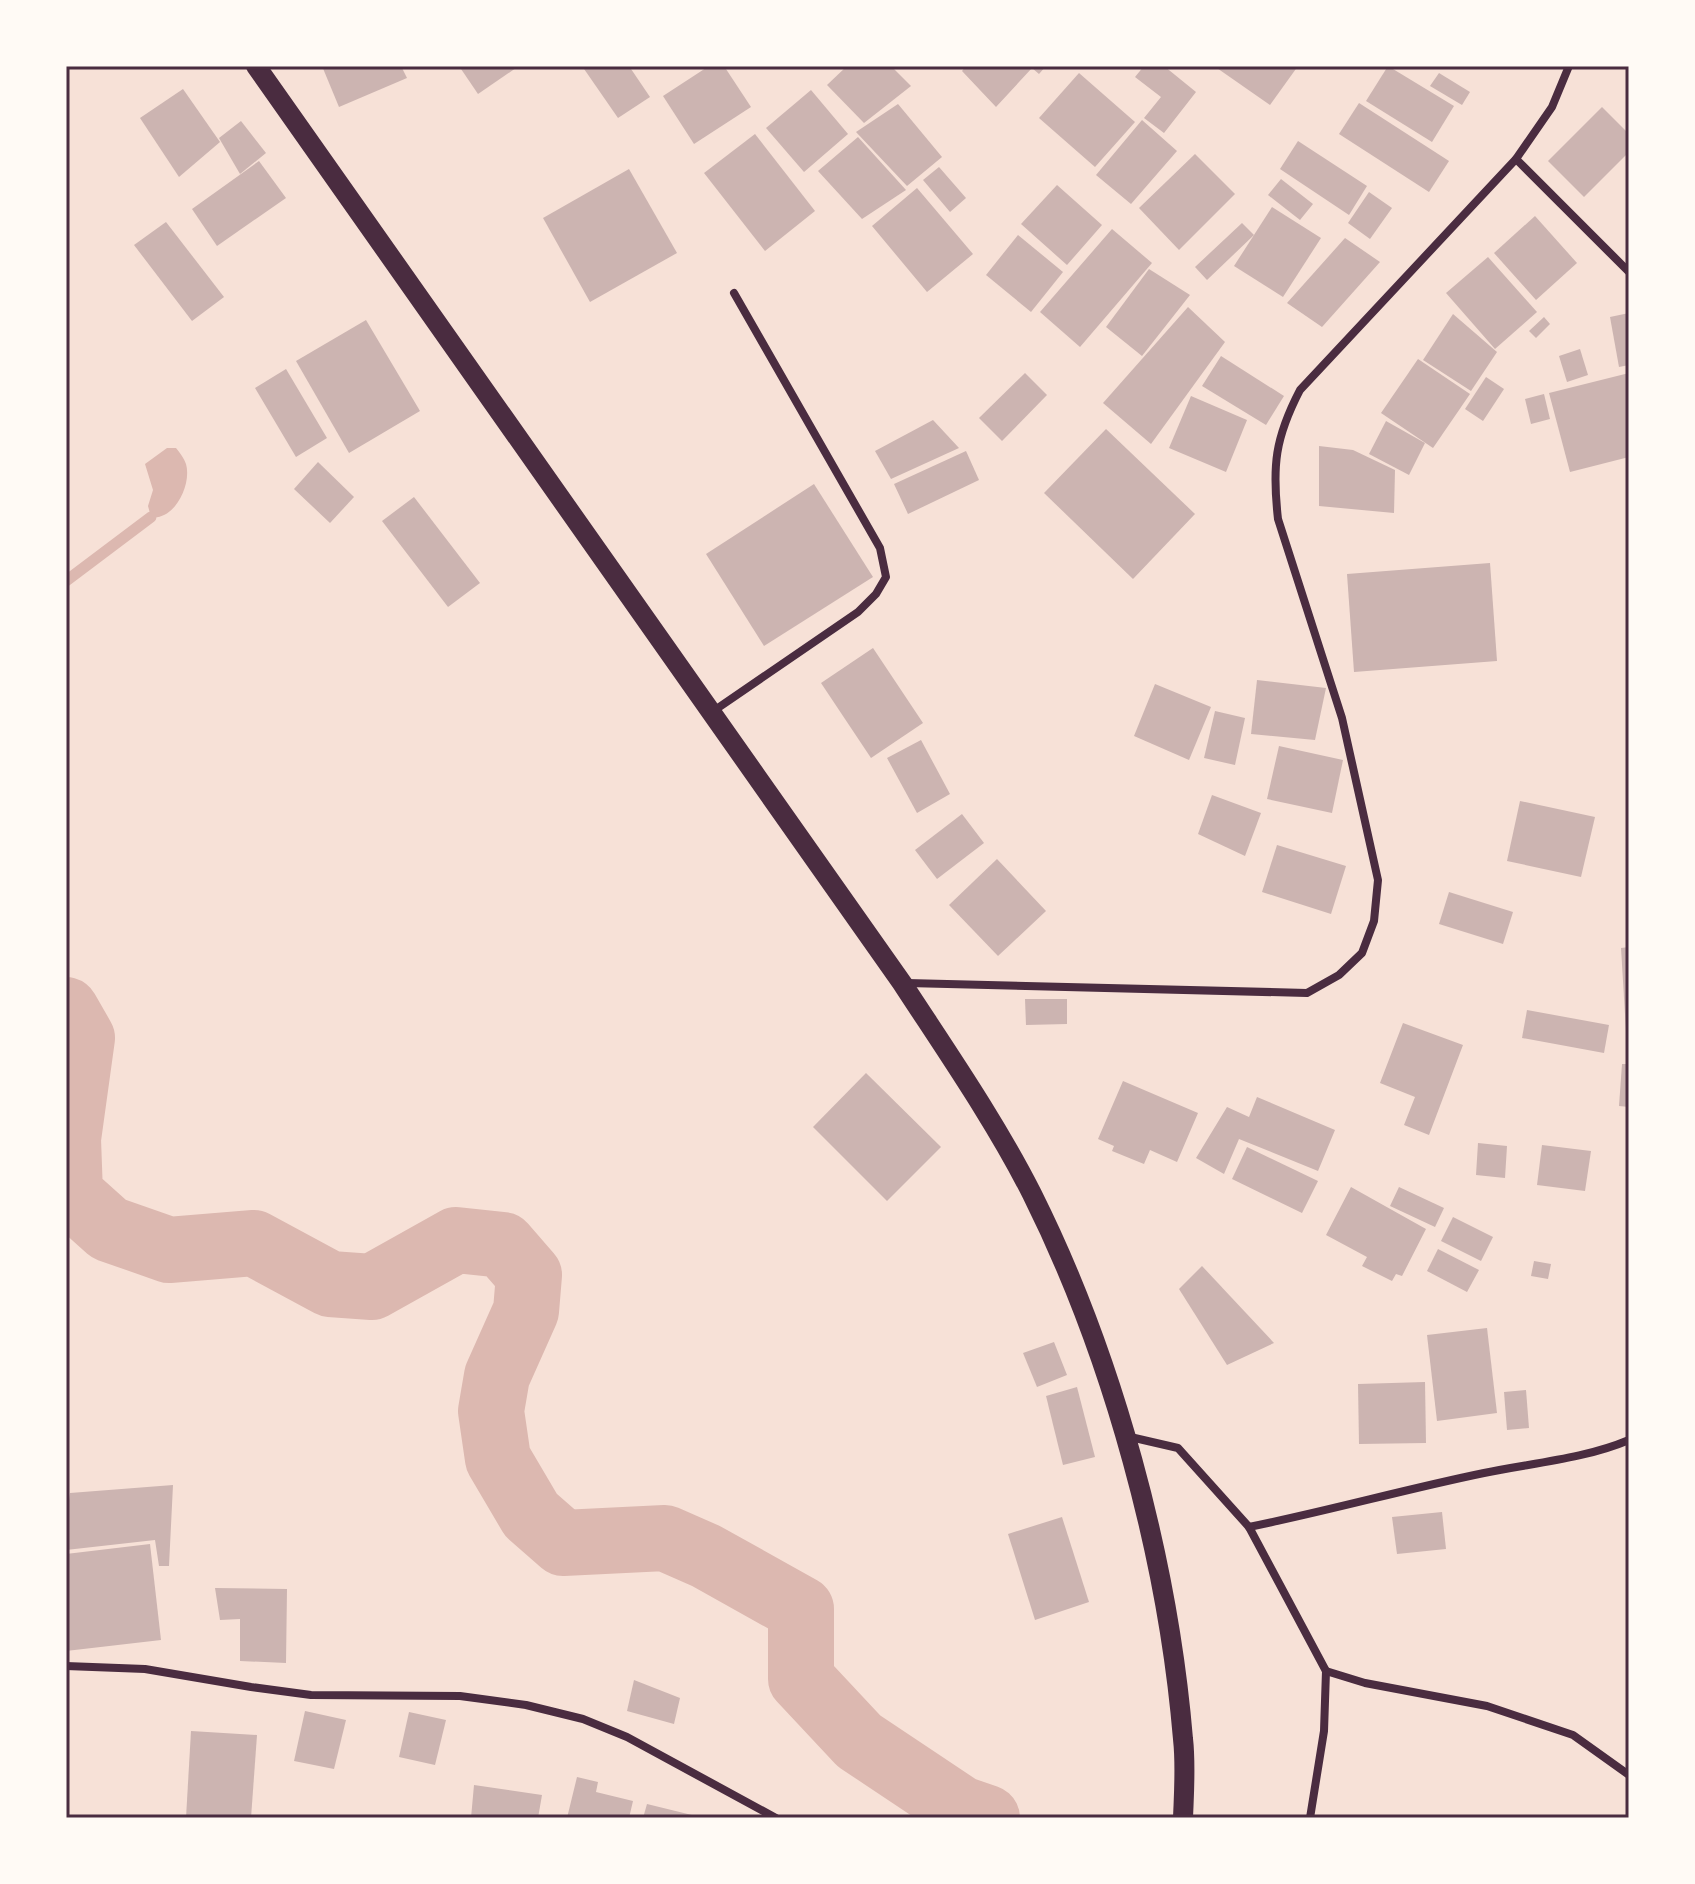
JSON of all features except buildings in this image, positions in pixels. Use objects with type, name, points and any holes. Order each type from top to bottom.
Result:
[{"type":"main road","points":[[256,66],[902,983],[974,1093],[1032,1194],[1085,1316],[1124,1436],[1159,1566],[1184,1743],[1183,1818]]},
{"type":"street","points":[[902,983],[1307,993],[1339,975],[1362,953],[1374,921],[1378,880],[1342,718],[1278,519],[1276,452],[1284,421],[1300,390],[1516,159],[1552,107],[1569,66]]},
{"type":"street","points":[[1516,159],[1629,272]]},
{"type":"street","points":[[711,713],[858,612],[876,594],[886,577],[880,548],[734,293]]},
{"type":"street","points":[[1124,1436],[1178,1448],[1249,1527],[1326,1671],[1324,1731],[1310,1818]]},
{"type":"street","points":[[1249,1527],[1481,1473],[1607,1449],[1629,1440]]},
{"type":"street","points":[[66,1666],[145,1669],[311,1695],[460,1696],[526,1705],[583,1719],[627,1737],[776,1818]]},
{"type":"street","points":[[1326,1671],[1365,1683],[1487,1706],[1573,1735],[1629,1775]]},
{"type":"shaded area","points":[[167,448],[176,448],[186,464],[184,491],[174,508],[159,517],[151,517],[148,506],[153,490],[145,464]]},
{"type":"waterway","points":[[66,581],[151,517]]},
{"type":"waterway","points":[[66,1010],[82,1038],[68,1139],[70,1194],[109,1229],[169,1250],[254,1243],[330,1284],[372,1287],[456,1240],[503,1245],[529,1275],[526,1311],[497,1376],[491,1411],[498,1459],[531,1515],[563,1543],[665,1538],[706,1556],[801,1609],[801,1679],[859,1741],[961,1809],[987,1818]]}]
